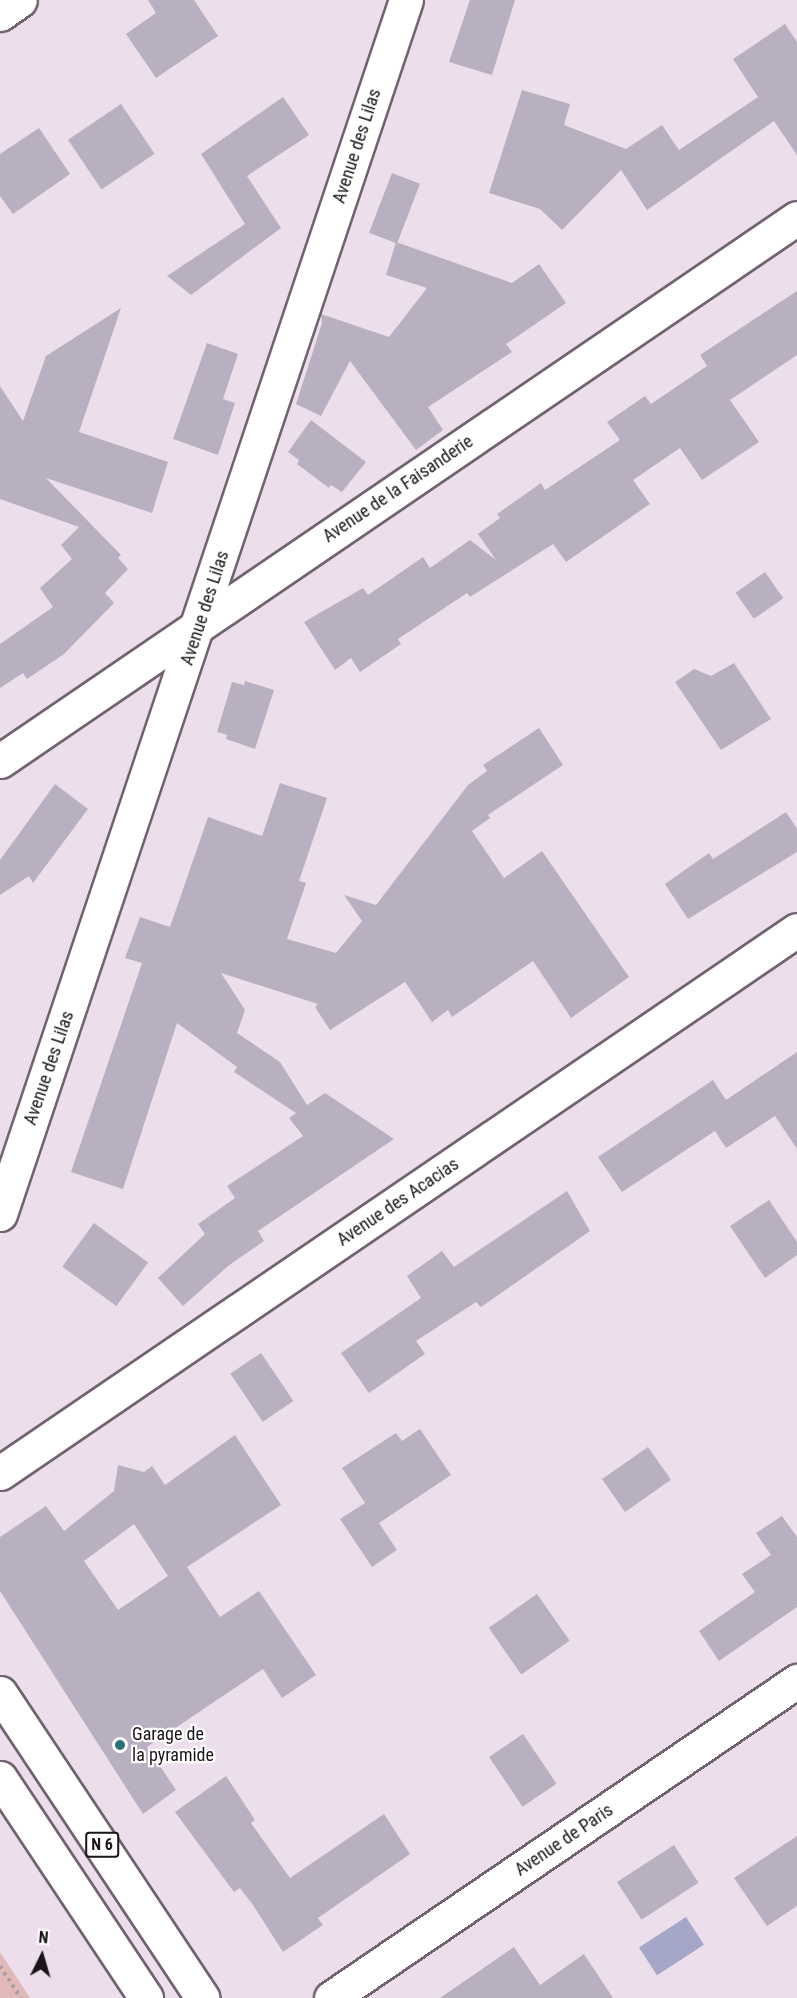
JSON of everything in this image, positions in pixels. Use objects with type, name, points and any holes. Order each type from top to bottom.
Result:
[{"type":"street","points":[[0,14],[20,0]]},
{"type":"street","name":"Avenue des Lilas","points":[[0,1214],[199,625],[406,0]]},
{"type":"street","name":"Avenue de la Faisanderie","points":[[0,761],[797,218]]},
{"type":"street","name":"Avenue des Acacias","points":[[0,1473],[797,930]]},
{"type":"street","name":"Avenue de Paris","points":[[332,1998],[797,1681]]},
{"type":"street","name":"N 6","points":[[0,1693],[203,1998]]},
{"type":"street","name":"N 6","points":[[0,1778],[146,1998]]},
{"type":"path","points":[[0,1966],[21,1998]]},
{"type":"shaded area","points":[[0,1952],[30,1998],[0,1998]]},
{"type":"water","points":[[686,1917],[704,1945],[657,1975],[639,1947]]},
{"type":"building","points":[[148,0],[194,0],[218,36],[156,78],[126,34],[156,13]]},
{"type":"building","points":[[470,0],[515,0],[492,75],[449,62]]},
{"type":"building","points":[[785,24],[797,42],[797,155],[774,121],[647,210],[621,170],[562,230],[540,209],[489,193],[522,90],[570,104],[564,125],[626,149],[662,125],[679,150],[758,97],[733,59]]},
{"type":"building","points":[[283,97],[309,135],[247,176],[281,228],[191,295],[167,276],[245,224],[201,154]]},
{"type":"building","points":[[121,104],[155,154],[101,190],[68,140]]},
{"type":"building","points":[[39,128],[70,174],[13,214],[0,196],[0,154]]},
{"type":"building","points":[[392,173],[420,184],[397,244],[369,233]]},
{"type":"building","points":[[396,242],[512,283],[539,264],[566,303],[506,344],[512,352],[428,407],[443,430],[416,450],[350,361],[321,416],[296,404],[322,323],[321,314],[389,337],[427,288],[386,275]]},
{"type":"building","points":[[797,291],[797,355],[730,400],[759,442],[702,480],[680,448],[633,480],[650,504],[566,562],[553,544],[470,597],[467,593],[398,639],[401,644],[360,672],[351,658],[335,670],[304,622],[363,588],[368,595],[423,557],[430,568],[470,540],[496,560],[478,534],[500,518],[497,514],[541,483],[545,490],[620,440],[607,422],[645,396],[651,404],[707,366],[700,355]]},
{"type":"building","points":[[121,308],[79,432],[168,462],[152,513],[46,478],[121,555],[118,558],[128,569],[105,593],[114,603],[64,654],[27,679],[23,673],[0,688],[0,644],[53,607],[40,588],[72,559],[61,545],[79,527],[0,499],[0,386],[23,421],[46,356]]},
{"type":"building","points":[[207,343],[238,354],[223,399],[235,403],[218,455],[173,439]]},
{"type":"building","points":[[311,420],[366,462],[342,492],[331,485],[329,488],[297,464],[299,460],[288,452]]},
{"type":"building","points":[[765,572],[783,598],[754,619],[736,593]]},
{"type":"building","points":[[734,663],[771,719],[721,750],[675,682],[694,669],[711,676]]},
{"type":"building","points":[[245,681],[274,690],[255,749],[226,739],[227,735],[217,732],[232,682],[244,685]]},
{"type":"building","points":[[539,728],[563,765],[488,815],[490,818],[472,831],[504,878],[542,851],[629,977],[571,1018],[533,961],[452,1017],[448,1010],[432,1022],[405,982],[330,1030],[315,1007],[318,1004],[221,973],[245,1010],[237,1033],[280,1062],[307,1105],[325,1093],[394,1139],[258,1231],[264,1241],[228,1266],[183,1306],[158,1278],[205,1234],[198,1224],[235,1198],[227,1186],[303,1136],[289,1118],[296,1113],[234,1072],[237,1067],[177,1023],[123,1189],[71,1172],[142,963],[125,958],[140,917],[170,927],[208,817],[262,836],[280,783],[327,798],[299,881],[306,883],[287,939],[336,953],[362,921],[344,895],[376,905],[468,785],[487,771],[483,765]]},
{"type":"building","points":[[55,784],[88,809],[33,883],[29,876],[0,895],[0,860]]},
{"type":"building","points":[[786,812],[797,829],[797,852],[688,919],[665,884],[709,853],[713,859]]},
{"type":"building","points":[[797,1052],[797,1149],[775,1116],[726,1148],[715,1131],[622,1192],[598,1157],[713,1080],[726,1100]]},
{"type":"building","points":[[567,1191],[590,1231],[481,1307],[476,1302],[416,1341],[425,1354],[369,1393],[341,1353],[421,1298],[407,1276],[442,1251],[454,1267]]},
{"type":"building","points":[[769,1200],[797,1242],[797,1255],[765,1278],[730,1226]]},
{"type":"building","points":[[94,1223],[148,1262],[116,1306],[62,1267]]},
{"type":"building","points":[[261,1353],[293,1401],[263,1422],[230,1374]]},
{"type":"building","points":[[420,1429],[451,1475],[379,1523],[397,1550],[372,1567],[340,1519],[365,1503],[342,1468],[396,1433],[402,1441]]},
{"type":"building","points":[[235,1435],[281,1505],[187,1567],[220,1617],[259,1591],[316,1675],[282,1698],[263,1669],[147,1747],[176,1790],[143,1814],[0,1591],[0,1537],[46,1506],[64,1531],[114,1491],[118,1465],[144,1472],[152,1466],[165,1485]],"holes":[[[134,1524],[168,1576],[118,1610],[84,1561]]]},
{"type":"building","points":[[648,1447],[671,1480],[625,1512],[602,1479]]},
{"type":"building","points":[[782,1516],[797,1537],[797,1607],[719,1661],[699,1631],[755,1592],[742,1574],[771,1555],[756,1533]]},
{"type":"building","points":[[537,1594],[570,1641],[521,1675],[489,1628]]},
{"type":"building","points":[[523,1734],[557,1784],[523,1807],[489,1757]]},
{"type":"building","points":[[226,1776],[255,1820],[251,1823],[290,1878],[384,1814],[410,1854],[318,1918],[323,1925],[283,1952],[240,1888],[234,1892],[175,1812]]},
{"type":"building","points":[[797,1836],[797,1906],[767,1926],[734,1878]]},
{"type":"building","points":[[674,1845],[699,1883],[641,1920],[617,1882]]},
{"type":"building","points":[[514,1947],[540,1985],[584,1954],[613,1998],[440,1998]]},
{"type":"place","name":"Garage de la pyramide","points":[[120,1745]]}]
